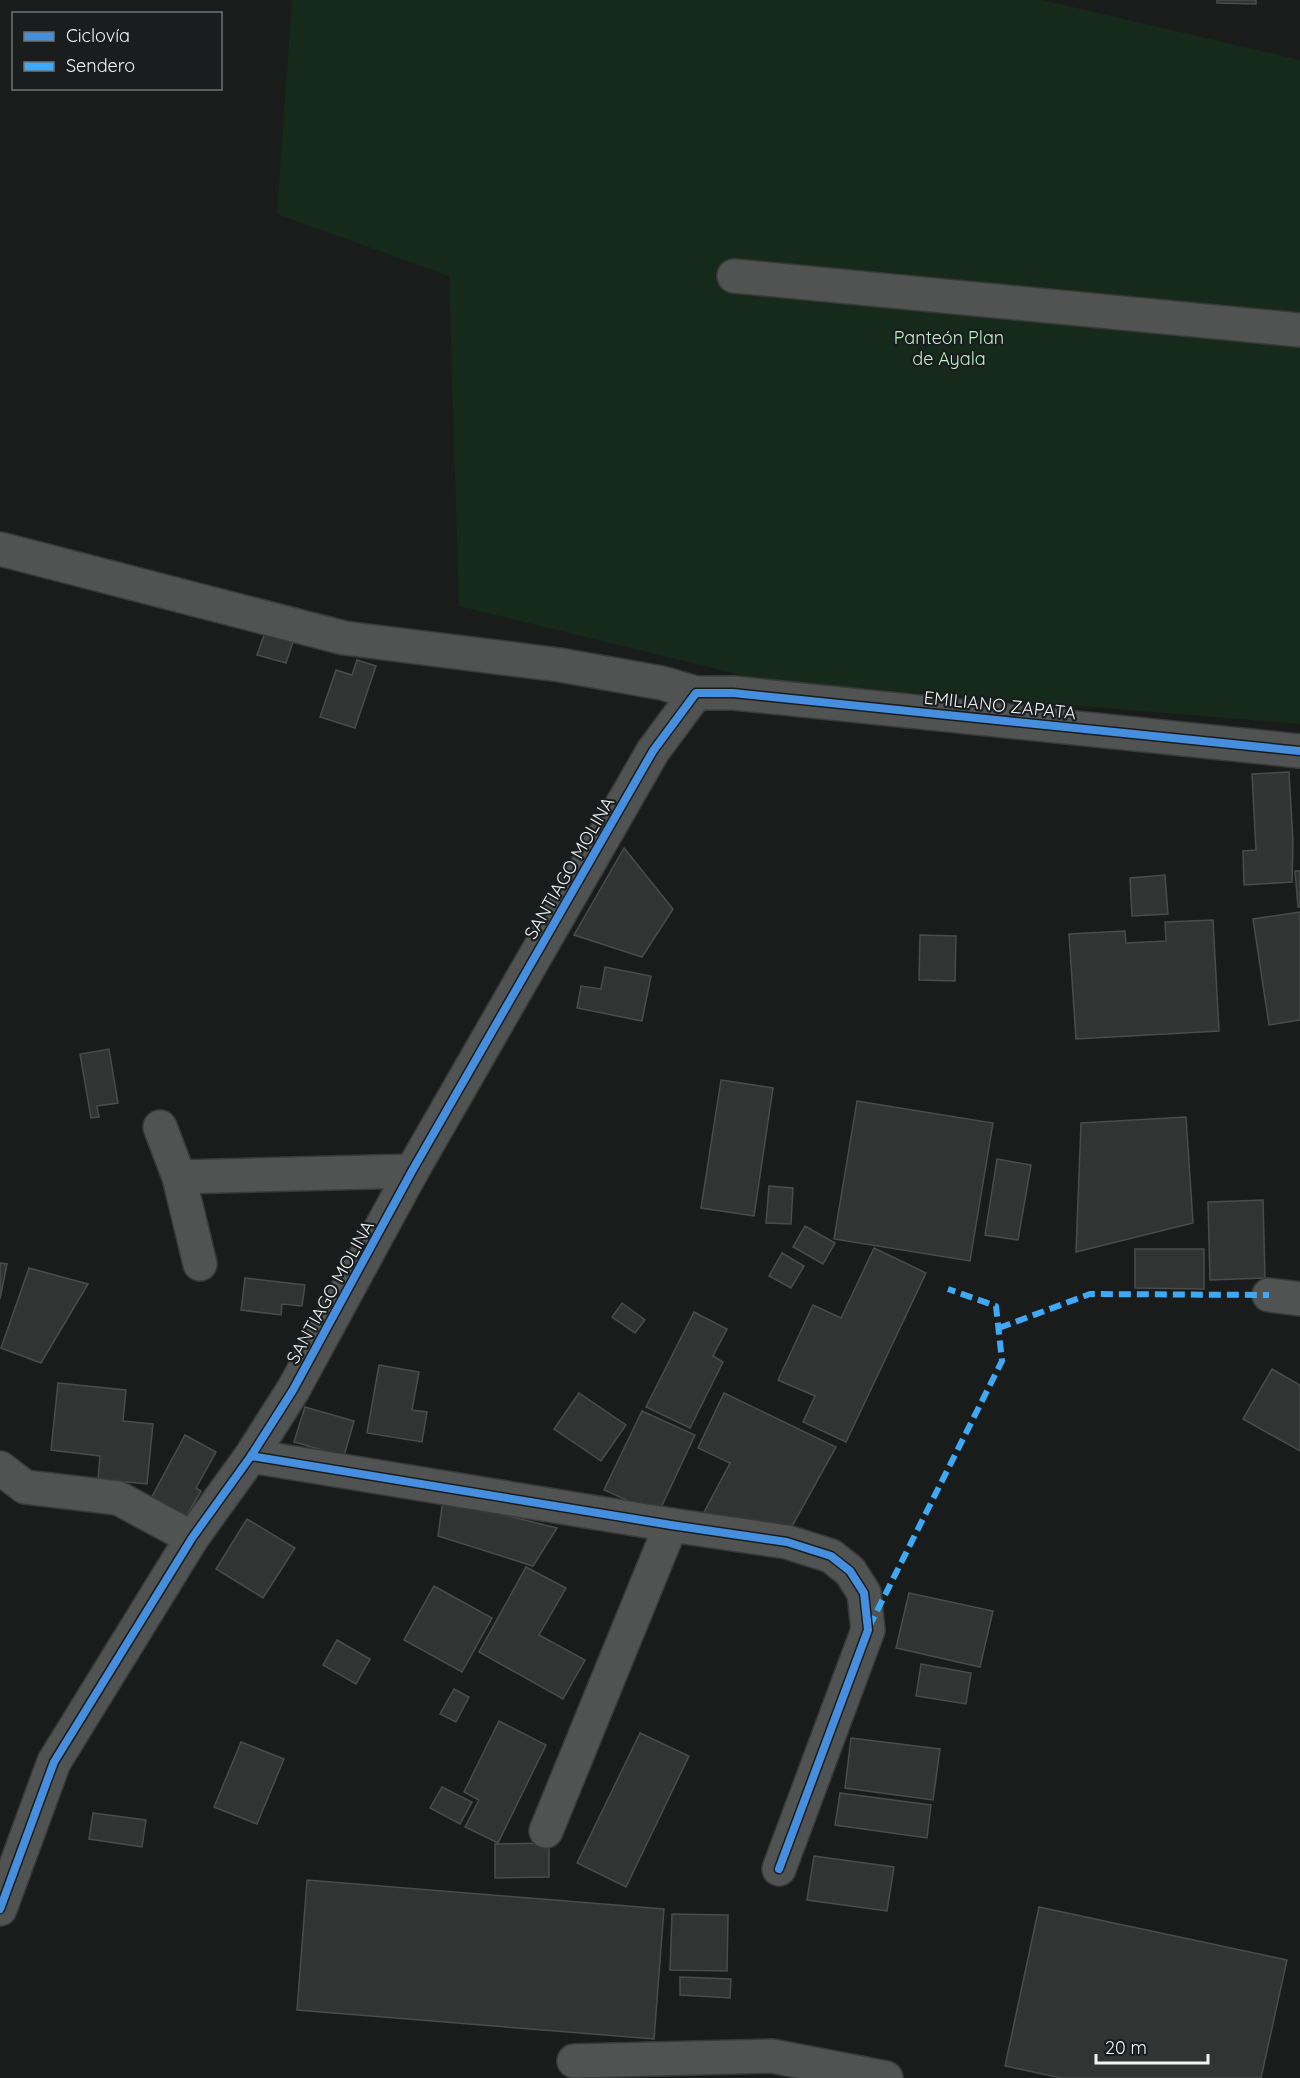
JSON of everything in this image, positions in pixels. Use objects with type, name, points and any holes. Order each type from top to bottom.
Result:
[{"type":"street","points":[[734,276],[1300,330]]},
{"type":"street","name":"EMILIANO ZAPATA","points":[[0,549],[344,638],[560,665],[663,683],[696,693],[734,693],[1300,751]]},
{"type":"street","name":"SANTIAGO MOLINA","points":[[0,1909],[54,1762],[192,1538],[251,1456],[293,1390],[412,1171],[654,751],[696,693]]},
{"type":"street","points":[[160,1126],[179,1178],[200,1264]]},
{"type":"street","points":[[179,1178],[412,1171]]},
{"type":"street","points":[[251,1456],[787,1542],[831,1556],[850,1571],[864,1593],[868,1630],[779,1869]]},
{"type":"street","points":[[0,1468],[25,1487],[118,1498],[192,1538]]},
{"type":"street","points":[[546,1831],[671,1525]]},
{"type":"street","points":[[573,2061],[772,2056],[886,2078]]},
{"type":"green space","name":"Panteón Plan de Ayala","points":[[292,0],[1042,0],[1300,60],[1300,724],[762,680],[459,606],[449,276],[277,214]]},
{"type":"building","points":[[1217,0],[1256,0],[1256,4],[1217,3]]},
{"type":"building","points":[[268,624],[296,633],[286,663],[257,655]]},
{"type":"building","points":[[357,660],[376,666],[355,728],[320,717],[336,670],[352,675]]},
{"type":"building","points":[[1289,772],[1293,842],[1292,882],[1244,885],[1243,851],[1256,850],[1252,774]]},
{"type":"building","points":[[624,848],[673,909],[642,957],[574,935]]},
{"type":"building","points":[[1295,871],[1300,871],[1300,907],[1298,907]]},
{"type":"building","points":[[1165,875],[1168,914],[1132,916],[1130,878]]},
{"type":"building","points":[[1300,912],[1300,1020],[1269,1025],[1253,919]]},
{"type":"building","points":[[1213,920],[1219,1031],[1076,1039],[1069,934],[1125,931],[1126,943],[1166,941],[1165,922]]},
{"type":"building","points":[[920,935],[956,936],[955,981],[919,980]]},
{"type":"building","points":[[605,967],[651,976],[642,1021],[577,1008],[581,986],[601,989]]},
{"type":"building","points":[[109,1049],[118,1103],[97,1106],[99,1117],[91,1118],[80,1054]]},
{"type":"building","points":[[721,1080],[773,1088],[754,1216],[701,1208]]},
{"type":"building","points":[[857,1101],[993,1123],[970,1261],[834,1239]]},
{"type":"building","points":[[1186,1117],[1193,1223],[1076,1252],[1081,1123]]},
{"type":"building","points":[[997,1159],[1031,1165],[1018,1240],[985,1235]]},
{"type":"building","points":[[769,1186],[793,1188],[791,1224],[766,1223]]},
{"type":"building","points":[[1263,1200],[1265,1278],[1210,1280],[1208,1202]]},
{"type":"building","points":[[805,1226],[835,1243],[823,1264],[793,1247]]},
{"type":"building","points":[[874,1248],[926,1273],[846,1442],[803,1422],[815,1396],[778,1380],[813,1305],[841,1318]]},
{"type":"building","points":[[1135,1249],[1204,1249],[1204,1289],[1135,1288]]},
{"type":"building","points":[[782,1253],[804,1266],[791,1288],[769,1276]]},
{"type":"building","points":[[0,1263],[7,1264],[0,1299]]},
{"type":"building","points":[[29,1268],[88,1284],[41,1363],[1,1348]]},
{"type":"building","points":[[245,1278],[305,1285],[302,1306],[282,1304],[281,1315],[241,1310]]},
{"type":"building","points":[[622,1303],[645,1320],[635,1333],[612,1317]]},
{"type":"building","points":[[694,1312],[727,1329],[713,1356],[723,1362],[690,1428],[646,1407]]},
{"type":"building","points":[[379,1365],[419,1372],[412,1410],[427,1412],[422,1442],[367,1433]]},
{"type":"building","points":[[1272,1369],[1300,1385],[1300,1451],[1243,1419]]},
{"type":"building","points":[[58,1383],[126,1390],[123,1421],[153,1424],[147,1484],[98,1479],[100,1456],[51,1450]]},
{"type":"building","points":[[579,1393],[626,1425],[601,1461],[554,1429]]},
{"type":"building","points":[[724,1393],[836,1447],[786,1537],[703,1514],[730,1463],[698,1448]]},
{"type":"building","points":[[305,1407],[354,1421],[344,1456],[294,1442]]},
{"type":"building","points":[[642,1411],[695,1435],[658,1514],[604,1490]]},
{"type":"building","points":[[185,1435],[216,1452],[196,1488],[201,1491],[183,1522],[148,1504]]},
{"type":"building","points":[[443,1500],[557,1528],[533,1566],[438,1536]]},
{"type":"building","points":[[247,1519],[295,1548],[263,1598],[216,1569]]},
{"type":"building","points":[[526,1567],[566,1588],[539,1635],[585,1660],[563,1699],[479,1652]]},
{"type":"building","points":[[434,1586],[492,1618],[462,1672],[404,1640]]},
{"type":"building","points":[[909,1593],[993,1611],[980,1667],[896,1648]]},
{"type":"building","points":[[337,1640],[370,1659],[356,1684],[323,1665]]},
{"type":"building","points":[[921,1664],[971,1673],[966,1704],[916,1696]]},
{"type":"building","points":[[454,1689],[469,1697],[456,1722],[440,1714]]},
{"type":"building","points":[[499,1721],[546,1745],[498,1843],[465,1827],[479,1800],[464,1792]]},
{"type":"building","points":[[640,1733],[689,1756],[626,1887],[577,1863]]},
{"type":"building","points":[[851,1738],[940,1749],[933,1800],[845,1788]]},
{"type":"building","points":[[241,1742],[284,1759],[257,1824],[214,1807]]},
{"type":"building","points":[[442,1787],[472,1802],[460,1824],[430,1808]]},
{"type":"building","points":[[840,1793],[931,1805],[927,1838],[835,1825]]},
{"type":"building","points":[[93,1813],[146,1820],[142,1847],[89,1839]]},
{"type":"building","points":[[549,1843],[549,1877],[495,1878],[495,1844]]},
{"type":"building","points":[[814,1856],[894,1867],[887,1911],[807,1900]]},
{"type":"building","points":[[307,1880],[664,1909],[654,2039],[297,2010]]},
{"type":"building","points":[[1039,1907],[1287,1960],[1261,2078],[1061,2078],[1005,2066]]},
{"type":"building","points":[[672,1914],[728,1915],[727,1971],[670,1970]]},
{"type":"building","points":[[680,1977],[731,1979],[730,1998],[680,1995]]},
{"type":"marked path","points":[[869,1627],[1002,1361],[996,1306],[948,1289]]},
{"type":"marked path","points":[[999,1328],[1090,1294],[1269,1295]]},
{"type":"cycle path","points":[[0,1909],[54,1762],[192,1538],[251,1456],[293,1390],[412,1171],[653,751],[696,693],[733,693],[1300,751]]},
{"type":"cycle path","points":[[251,1456],[787,1542],[831,1556],[850,1571],[864,1593],[868,1630],[779,1869]]}]
